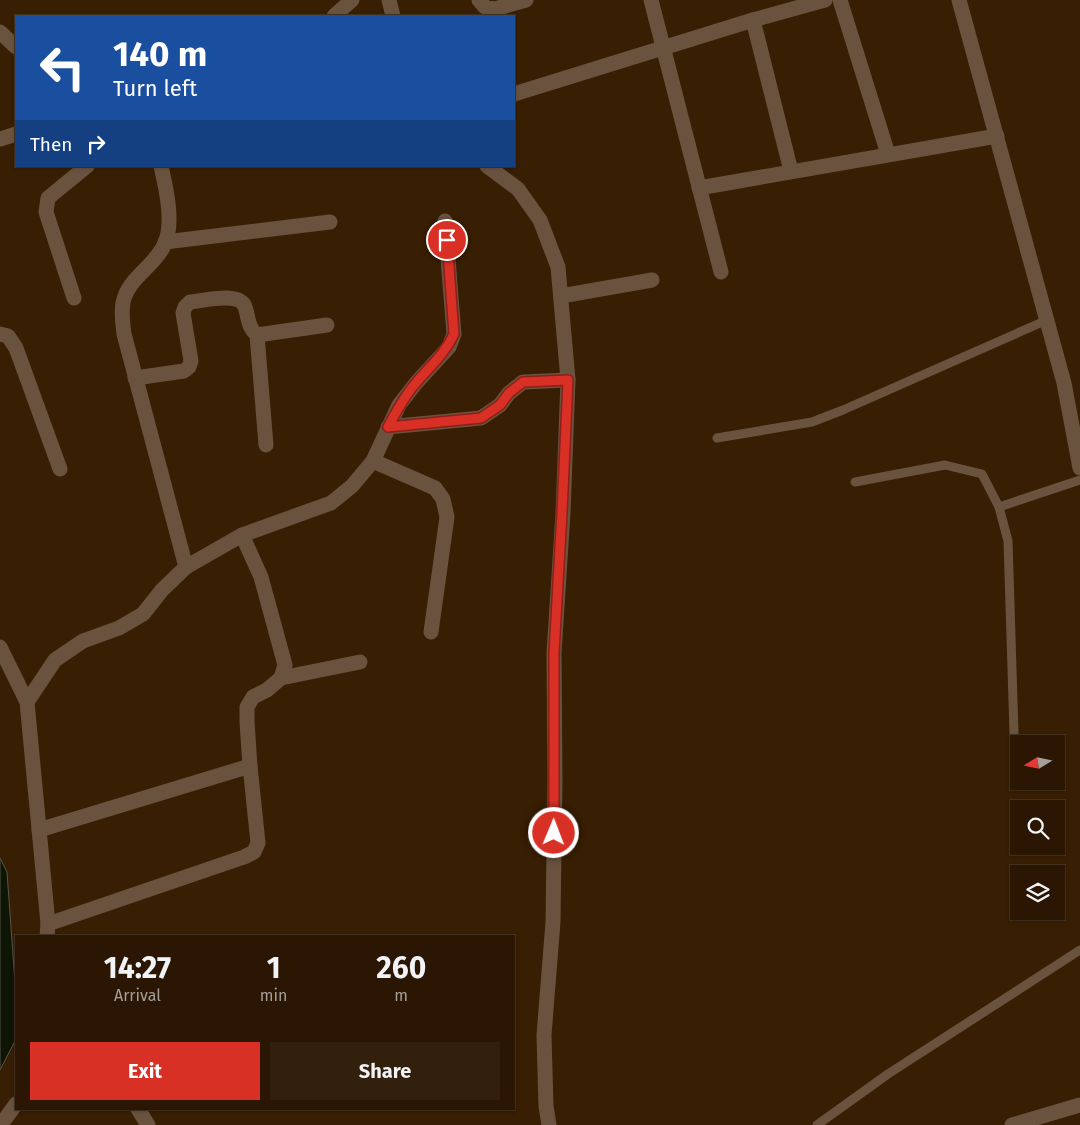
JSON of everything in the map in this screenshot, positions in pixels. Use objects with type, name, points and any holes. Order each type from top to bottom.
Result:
[{"type":"street","points":[[335,15],[352,0]]},
{"type":"street","points":[[389,0],[392,15]]},
{"type":"street","points":[[479,0],[485,7],[495,9],[526,0]]},
{"type":"street","points":[[651,0],[721,272]]},
{"type":"street","points":[[515,94],[753,20],[825,0]]},
{"type":"street","points":[[840,0],[888,154]]},
{"type":"street","points":[[959,0],[1064,383],[1080,468]]},
{"type":"street","points":[[753,20],[791,171]]},
{"type":"street","points":[[0,32],[15,46]]},
{"type":"street","points":[[0,139],[15,134]]},
{"type":"street","points":[[699,188],[997,136]]},
{"type":"street","points":[[74,298],[46,212],[48,198],[86,167]]},
{"type":"street","points":[[161,167],[166,188],[169,224],[165,242],[158,255],[133,282],[123,302],[124,334],[186,567]]},
{"type":"street","points":[[487,167],[518,189],[540,220],[558,267],[568,380],[554,653],[553,922],[544,1035],[548,1125]]},
{"type":"street","points":[[27,702],[55,660],[83,641],[119,628],[143,614],[162,590],[186,567],[242,535],[331,504],[352,486],[373,461],[399,405],[449,347],[454,334],[445,221]]},
{"type":"street","points":[[165,242],[330,222]]},
{"type":"street","points":[[561,296],[652,280]]},
{"type":"street","points":[[135,378],[184,371],[189,367],[191,361],[183,313],[185,307],[190,302],[240,299],[245,305],[247,321],[257,335],[266,445]]},
{"type":"street","points":[[257,335],[327,325]]},
{"type":"street","points":[[0,334],[8,336],[16,348],[60,469]]},
{"type":"street","points":[[388,427],[481,418],[500,405],[509,393],[523,382],[568,380]]},
{"type":"street","points":[[373,461],[435,488],[443,499],[447,517],[431,632]]},
{"type":"street","points":[[0,647],[27,702],[48,930],[254,852],[258,844],[250,766],[247,707],[253,697],[268,690],[281,678],[285,665],[261,577],[242,535]]},
{"type":"street","points":[[281,678],[360,662]]},
{"type":"street","points":[[39,830],[250,766]]},
{"type":"street","points":[[1012,1125],[1080,1105]]},
{"type":"street","points":[[139,1110],[148,1125]]},
{"type":"street","points":[[0,1123],[14,1113]]},
{"type":"lane","points":[[717,438],[812,422],[1047,320]]},
{"type":"lane","points":[[855,482],[945,465],[982,474],[1000,507],[1008,541],[1014,733]]},
{"type":"lane","points":[[1000,507],[1080,480]]},
{"type":"lane","points":[[817,1125],[888,1074],[1080,950]]},
{"type":"shaded area","points":[[0,858],[7,872],[15,983],[15,1041],[0,1070]]},
{"type":"route","points":[[447,240],[454,334],[449,347],[399,405],[388,427],[481,418],[500,405],[509,393],[523,382],[568,380],[554,653],[554,833]]}]
